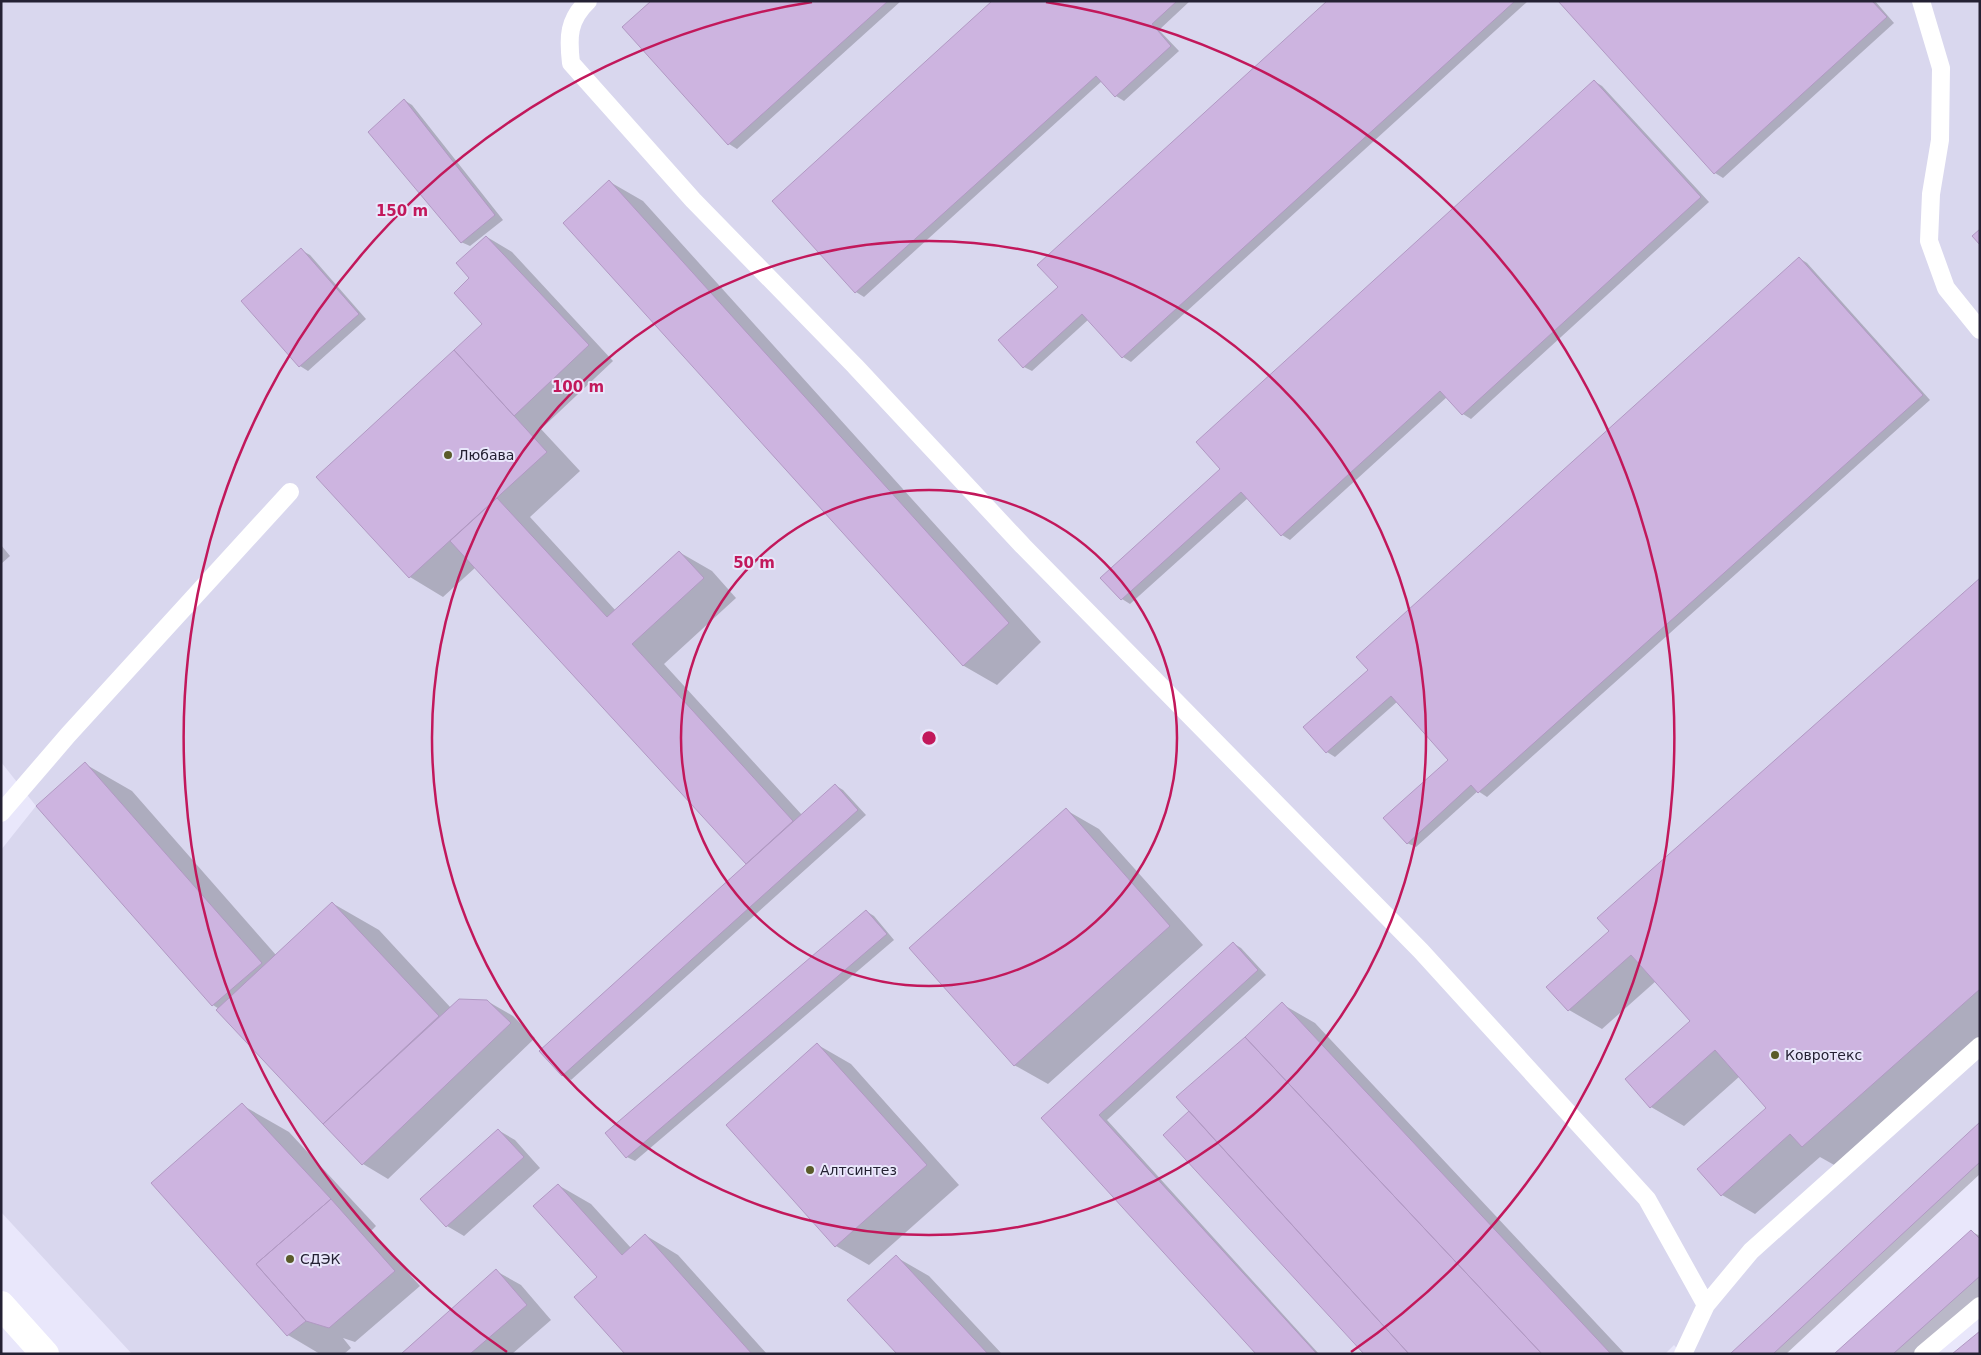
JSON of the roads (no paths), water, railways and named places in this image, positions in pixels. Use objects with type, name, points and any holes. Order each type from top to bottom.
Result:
[{"type":"main road","points":[[1,1305],[46,1354]]},
{"type":"lane","points":[[588,1],[577,11],[568,40],[571,63],[693,200],[855,366],[1023,546],[1428,959],[1647,1199],[1706,1306]]},
{"type":"lane","points":[[1921,1],[1941,68],[1940,140],[1932,194],[1929,241],[1946,288],[1980,330]]},
{"type":"lane","points":[[1,813],[68,735],[290,492]]},
{"type":"lane","points":[[1683,1354],[1706,1306],[1751,1251],[1980,1046]]},
{"type":"lane","points":[[1923,1354],[1980,1306]]},
{"type":"place","name":"Любава","points":[[448,455]]},
{"type":"place","name":"Ковротекс","points":[[1775,1055]]},
{"type":"place","name":"Алтсинтез","points":[[810,1170]]},
{"type":"place","name":"СДЭК","points":[[290,1259]]}]
